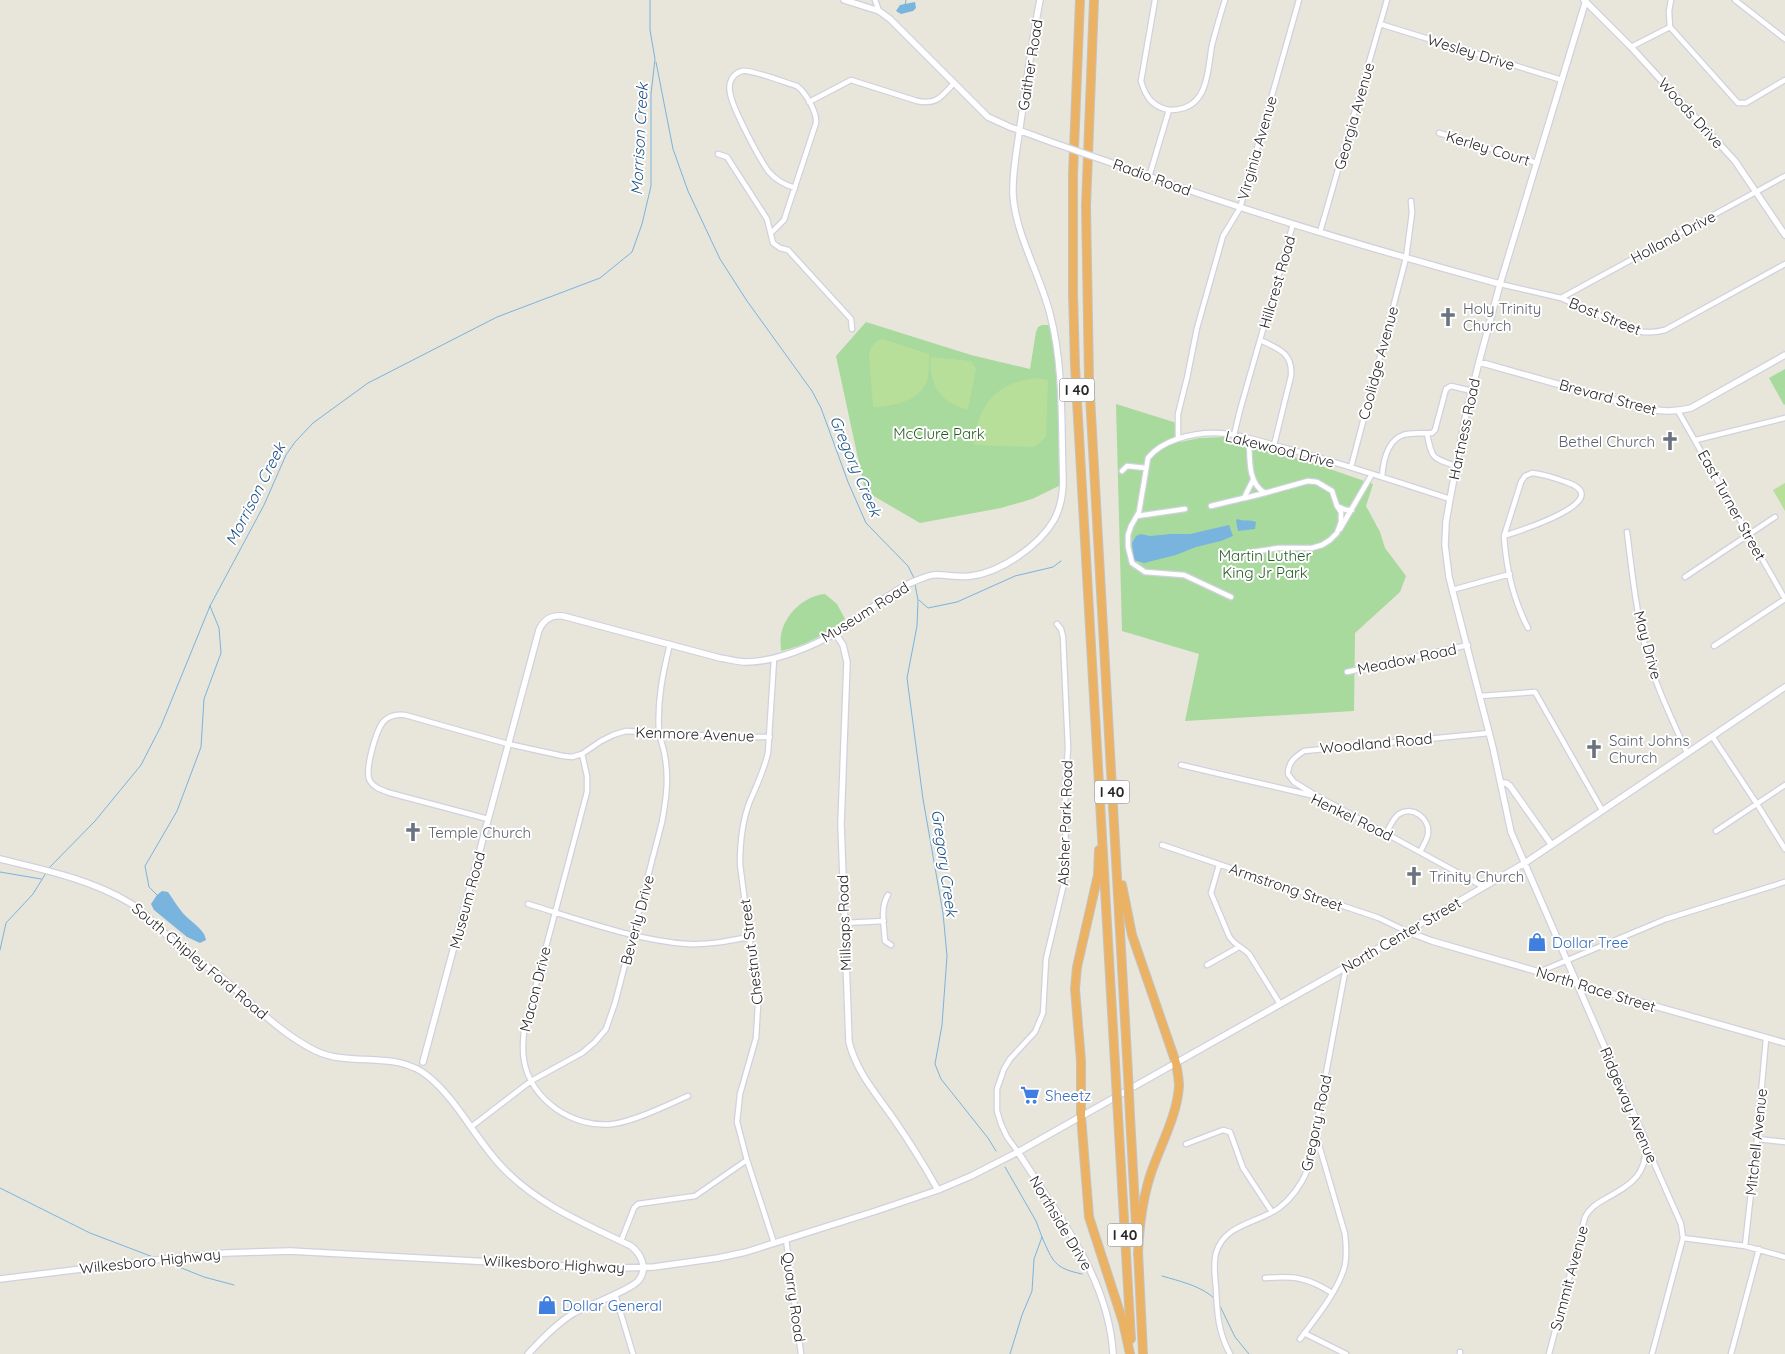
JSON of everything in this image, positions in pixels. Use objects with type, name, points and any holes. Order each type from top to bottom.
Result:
[{"type":"highway","name":"I 40","points":[[1080,0],[1074,144],[1072,293],[1131,1354]]},
{"type":"highway","name":"I 40","points":[[1094,0],[1086,206],[1088,330],[1143,1354]]},
{"type":"highway","points":[[1100,780],[1098,875],[1077,967],[1075,989],[1081,1061],[1081,1116],[1089,1217],[1123,1322],[1131,1354]]},
{"type":"highway","points":[[1115,844],[1122,890],[1132,935],[1176,1063],[1179,1083],[1177,1100],[1151,1173],[1144,1200],[1138,1256]]},
{"type":"street","name":"Radio Road","points":[[844,0],[879,11],[890,19],[988,117],[999,123],[1240,208],[1500,284]]},
{"type":"street","points":[[875,0],[879,11]]},
{"type":"street","name":"Gaither Road","points":[[1020,130],[1040,0]]},
{"type":"street","points":[[1155,0],[1141,81],[1144,92],[1150,101],[1158,107],[1169,110],[1187,107],[1201,95],[1205,85],[1214,36],[1225,0]]},
{"type":"street","name":"Virginia Avenue","points":[[1178,439],[1178,414],[1197,328],[1223,236],[1240,208],[1300,0]]},
{"type":"street","name":"Georgia Avenue","points":[[1320,232],[1387,0]]},
{"type":"street","points":[[1672,0],[1669,11],[1670,27],[1738,103],[1746,104],[1785,80]]},
{"type":"street","points":[[1735,0],[1785,39]]},
{"type":"street","name":"Woods Drive","points":[[1585,1],[1631,47],[1735,161],[1785,235]]},
{"type":"street","name":"Hartness Road","points":[[1526,863],[1512,832],[1468,645],[1452,590],[1447,568],[1446,522],[1456,466],[1479,362],[1500,284],[1585,1]]},
{"type":"street","name":"Wesley Drive","points":[[1380,24],[1562,80]]},
{"type":"street","points":[[1631,47],[1670,27]]},
{"type":"street","points":[[771,233],[784,220],[795,188],[816,123],[816,118],[809,102],[797,86],[747,71],[735,74],[730,85],[730,96],[740,120],[770,172],[782,183],[795,188]]},
{"type":"street","points":[[809,102],[851,80],[927,103],[938,100],[954,83]]},
{"type":"street","points":[[1149,177],[1169,110]]},
{"type":"street","name":"Museum Road","points":[[423,1062],[542,623],[555,615],[563,616],[738,662],[764,661],[804,648],[835,633],[885,598],[914,582],[932,575],[954,578],[974,576],[999,567],[1014,559],[1038,539],[1054,520],[1063,494],[1056,342],[1046,301],[1016,213],[1013,194],[1020,130]]},
{"type":"street","name":"Kerley Court","points":[[1438,133],[1537,163]]},
{"type":"street","points":[[718,154],[726,157],[766,219],[773,243],[780,248],[788,250],[851,319],[852,329]]},
{"type":"street","name":"Holland Drive","points":[[1561,298],[1785,176]]},
{"type":"street","name":"Coolidge Avenue","points":[[1351,467],[1406,258],[1412,213],[1411,201]]},
{"type":"street","name":"Hillcrest Road","points":[[1234,435],[1293,224]]},
{"type":"street","name":"Bost Street","points":[[1500,284],[1561,298],[1632,330],[1654,333],[1665,330],[1785,264]]},
{"type":"street","name":"Hillcrest Road","points":[[1260,340],[1282,351],[1292,367],[1292,376],[1274,445]]},
{"type":"street","name":"Brevard Street","points":[[1479,362],[1642,408],[1664,412],[1691,408],[1785,355]]},
{"type":"street","points":[[1382,477],[1384,457],[1399,437],[1404,434],[1427,434],[1436,430],[1446,389],[1451,386],[1472,392]]},
{"type":"street","name":"East Turner Street","points":[[1678,411],[1785,599]]},
{"type":"street","points":[[1696,440],[1785,418]]},
{"type":"street","name":"Lakewood Drive","points":[[1146,468],[1148,458],[1152,452],[1178,439],[1213,433],[1234,435],[1351,467],[1450,499]]},
{"type":"street","points":[[1427,434],[1430,452],[1434,457],[1456,466]]},
{"type":"street","points":[[1244,498],[1253,480],[1249,439]]},
{"type":"street","points":[[1122,471],[1128,466],[1146,468],[1141,504],[1128,535],[1130,558],[1135,566],[1145,572],[1184,575],[1231,597]]},
{"type":"street","points":[[1504,536],[1555,518],[1575,505],[1579,500],[1578,488],[1572,484],[1539,473],[1532,473],[1525,476],[1516,495],[1504,536],[1510,574],[1521,615],[1528,628]]},
{"type":"street","points":[[1252,552],[1278,548],[1312,548],[1322,545],[1338,533],[1372,474]]},
{"type":"street","points":[[1253,480],[1265,493]]},
{"type":"street","points":[[1210,506],[1308,481],[1317,482],[1332,491],[1341,512],[1338,533]]},
{"type":"street","points":[[1337,506],[1346,510],[1352,510]]},
{"type":"street","points":[[1137,516],[1185,509]]},
{"type":"street","points":[[1685,577],[1774,517]]},
{"type":"street","name":"May Drive","points":[[1627,532],[1639,620],[1646,649],[1669,714],[1687,753]]},
{"type":"street","points":[[1452,590],[1510,574]]},
{"type":"street","points":[[1714,646],[1785,599]]},
{"type":"street","name":"Absher Park Road","points":[[1018,1152],[1007,1136],[997,1111],[997,1089],[1007,1064],[1035,1032],[1043,1013],[1046,958],[1066,875],[1065,791],[1068,748],[1063,637],[1061,629],[1057,624]]},
{"type":"street","name":"Millsaps Road","points":[[835,633],[843,645],[847,662],[841,824],[848,1035],[853,1058],[860,1072],[916,1152],[938,1190]]},
{"type":"street","name":"Beverly Drive","points":[[471,1127],[531,1081],[582,1054],[606,1029],[615,1003],[666,800],[667,778],[665,756],[659,732],[659,703],[663,673],[670,644]]},
{"type":"street","name":"Meadow Road","points":[[1347,672],[1468,645]]},
{"type":"street","name":"Chestnut Street","points":[[774,658],[770,737],[764,768],[743,822],[740,842],[740,864],[758,1005],[758,1021],[756,1038],[736,1113],[747,1160],[774,1242]]},
{"type":"street","name":"North Center Street","points":[[1081,1116],[1408,932],[1526,863],[1551,844],[1785,687]]},
{"type":"street","points":[[1480,696],[1535,692],[1602,810]]},
{"type":"street","points":[[488,819],[375,787],[367,773],[379,729],[383,722],[397,714],[405,715],[508,744],[563,756],[572,757],[582,754]]},
{"type":"street","name":"Kenmore Avenue","points":[[582,754],[601,741],[626,731],[732,737],[770,737]]},
{"type":"street","name":"Woodland Road","points":[[1319,797],[1294,782],[1288,774],[1291,762],[1304,751],[1489,733]]},
{"type":"street","points":[[1712,736],[1785,849]]},
{"type":"street","name":"Macon Drive","points":[[582,754],[587,776],[587,792],[524,1030],[524,1061],[531,1081],[554,1108],[571,1117],[599,1124],[614,1124],[624,1121],[688,1096]]},
{"type":"street","name":"Henkel Road","points":[[1181,765],[1319,797],[1484,887]]},
{"type":"street","points":[[1501,784],[1506,783],[1510,786],[1551,844]]},
{"type":"street","points":[[1716,830],[1785,785]]},
{"type":"street","points":[[1386,833],[1399,814],[1413,811],[1420,814],[1428,828],[1428,836],[1420,852]]},
{"type":"street","name":"Armstrong Street","points":[[1162,845],[1379,918],[1408,932]]},
{"type":"street","name":"South Chipley Ford Road","points":[[0,859],[86,882],[131,903],[157,924],[172,941],[215,973],[262,1014],[316,1051],[331,1056],[399,1062],[421,1071],[442,1090],[503,1168],[524,1188],[562,1213],[631,1246],[639,1252],[642,1258],[642,1267]]},
{"type":"street","name":"Ridgeway Avenue","points":[[1526,863],[1681,1224],[1683,1238],[1652,1354]]},
{"type":"street","points":[[1219,864],[1211,893],[1229,936],[1233,943],[1249,954],[1280,1004]]},
{"type":"street","points":[[1539,972],[1666,919],[1785,882]]},
{"type":"street","points":[[888,895],[884,902],[885,941],[891,945]]},
{"type":"street","points":[[528,904],[633,934],[688,944],[710,944],[750,937]]},
{"type":"street","points":[[844,923],[884,921]]},
{"type":"street","name":"North Race Street","points":[[1408,932],[1432,941],[1577,984],[1785,1042]]},
{"type":"street","points":[[1207,965],[1239,947]]},
{"type":"street","name":"Gregory Road","points":[[1230,1354],[1223,1342],[1218,1326],[1216,1253],[1221,1242],[1229,1233],[1272,1212],[1286,1201],[1304,1179],[1311,1158],[1346,967]]},
{"type":"street","name":"Mitchell Avenue","points":[[1745,1246],[1766,1038]]},
{"type":"street","points":[[421,1071],[423,1062]]},
{"type":"street","name":"Wilkesboro Highway","points":[[0,1279],[163,1259],[226,1253],[290,1251],[582,1267],[642,1267],[718,1258],[746,1252],[938,1190],[971,1176],[1018,1152],[1081,1116]]},
{"type":"street","points":[[1186,1144],[1223,1130],[1230,1132],[1243,1168],[1272,1212]]},
{"type":"street","points":[[1300,1339],[1340,1280],[1345,1265],[1347,1249],[1345,1234],[1316,1132]]},
{"type":"street","points":[[1757,1139],[1785,1142]]},
{"type":"street","name":"Summit Avenue","points":[[1549,1354],[1585,1217],[1595,1204],[1628,1186],[1636,1179],[1646,1160],[1645,1140]]},
{"type":"street","name":"Northside Drive","points":[[1018,1152],[1084,1257],[1108,1319],[1113,1354]]},
{"type":"street","points":[[621,1241],[634,1208],[638,1204],[695,1196],[747,1160]]},
{"type":"street","points":[[1683,1238],[1745,1246],[1785,1257]]},
{"type":"street","name":"Quarry Road","points":[[786,1239],[801,1354]]},
{"type":"street","points":[[1731,1354],[1759,1249]]},
{"type":"street","points":[[528,1354],[540,1341],[572,1314],[630,1288],[639,1282],[642,1275],[642,1267]]},
{"type":"street","points":[[1265,1278],[1296,1277],[1308,1280],[1332,1293]]},
{"type":"street","points":[[615,1294],[633,1354]]},
{"type":"street","points":[[1304,1333],[1346,1354]]},
{"type":"green space","name":"McClure Park","points":[[866,322],[971,355],[1030,369],[1038,327],[1053,325],[1063,484],[1032,499],[1001,508],[920,523],[865,491],[836,356]]},
{"type":"green space","points":[[883,339],[929,354],[928,375],[923,388],[912,398],[888,406],[873,407],[869,354],[874,344]]},
{"type":"green space","points":[[931,357],[971,361],[976,369],[968,409],[950,403],[938,391],[932,376]]},
{"type":"green space","points":[[1785,369],[1785,404],[1784,405],[1769,378]]},
{"type":"green space","points":[[1038,378],[1048,380],[1046,437],[1034,447],[974,445],[980,418],[992,398],[1000,390],[1011,384]]},
{"type":"green space","name":"Martin Luther King Jr Park","points":[[1116,404],[1180,424],[1180,442],[1200,438],[1224,437],[1304,460],[1373,484],[1366,506],[1380,532],[1385,548],[1406,576],[1400,592],[1355,633],[1354,711],[1185,721],[1199,654],[1122,631]]},
{"type":"green space","points":[[1785,483],[1785,511],[1773,490]]},
{"type":"green space","points":[[825,594],[837,604],[845,619],[815,639],[781,651],[783,627],[791,613],[810,598]]},
{"type":"water","points":[[915,2],[916,8],[913,11],[901,14],[896,11],[900,5]]},
{"type":"water","points":[[1237,519],[1256,522],[1255,529],[1238,531]]},
{"type":"water","points":[[1229,525],[1233,536],[1221,541],[1144,563],[1134,560],[1132,543],[1136,536],[1141,534],[1150,536],[1190,534]]},
{"type":"water","points":[[162,891],[168,892],[182,912],[203,932],[206,940],[200,943],[187,937],[154,910],[151,904]]},
{"type":"waterway","name":"Morrison Creek","points":[[49,868],[95,821],[141,765],[161,726],[210,606],[264,505],[286,455],[295,442],[313,423],[368,383],[497,317],[600,278],[632,252],[642,224],[651,186],[651,94],[655,59],[650,30],[650,0]]},
{"type":"waterway","points":[[905,6],[906,0]]},
{"type":"waterway","name":"Gregory Creek","points":[[656,62],[673,149],[688,191],[720,259],[747,301],[812,391],[821,408],[848,482],[866,523],[908,566],[914,578]]},
{"type":"waterway","points":[[919,600],[928,608],[957,602],[1015,576],[1053,567],[1061,561]]},
{"type":"waterway","name":"Gregory Creek","points":[[915,584],[918,600],[917,626],[907,678],[923,799],[943,913],[947,956],[942,1025],[935,1064],[941,1079],[988,1138],[996,1151]]},
{"type":"waterway","points":[[157,895],[149,887],[145,866],[177,811],[201,747],[204,699],[221,653],[219,628],[210,606]]},
{"type":"waterway","points":[[0,872],[41,879]]},
{"type":"waterway","name":"Morrison Creek","points":[[0,950],[6,923],[33,894],[46,873]]},
{"type":"waterway","name":"Gregory Creek","points":[[1005,1167],[1036,1221],[1042,1237],[1034,1259],[1032,1291],[1022,1315],[1010,1354]]},
{"type":"waterway","points":[[0,1188],[90,1233],[153,1257]]},
{"type":"waterway","points":[[1042,1237],[1056,1263],[1065,1269],[1082,1274]]},
{"type":"waterway","points":[[164,1261],[204,1277],[234,1285]]},
{"type":"waterway","points":[[1162,1276],[1197,1287],[1215,1299]]},
{"type":"waterway","points":[[1219,1304],[1235,1337],[1249,1354]]},
{"type":"place","name":"Holy Trinity Church","points":[[1448,317]]},
{"type":"place","name":"Bethel Church","points":[[1670,441]]},
{"type":"place","name":"Saint Johns Church","points":[[1594,749]]},
{"type":"place","name":"Temple Church","points":[[413,832]]},
{"type":"place","name":"Trinity Church","points":[[1414,876]]},
{"type":"place","name":"Dollar Tree","points":[[1537,942]]},
{"type":"place","name":"Sheetz","points":[[1030,1095]]},
{"type":"place","name":"Dollar General","points":[[547,1305]]}]
